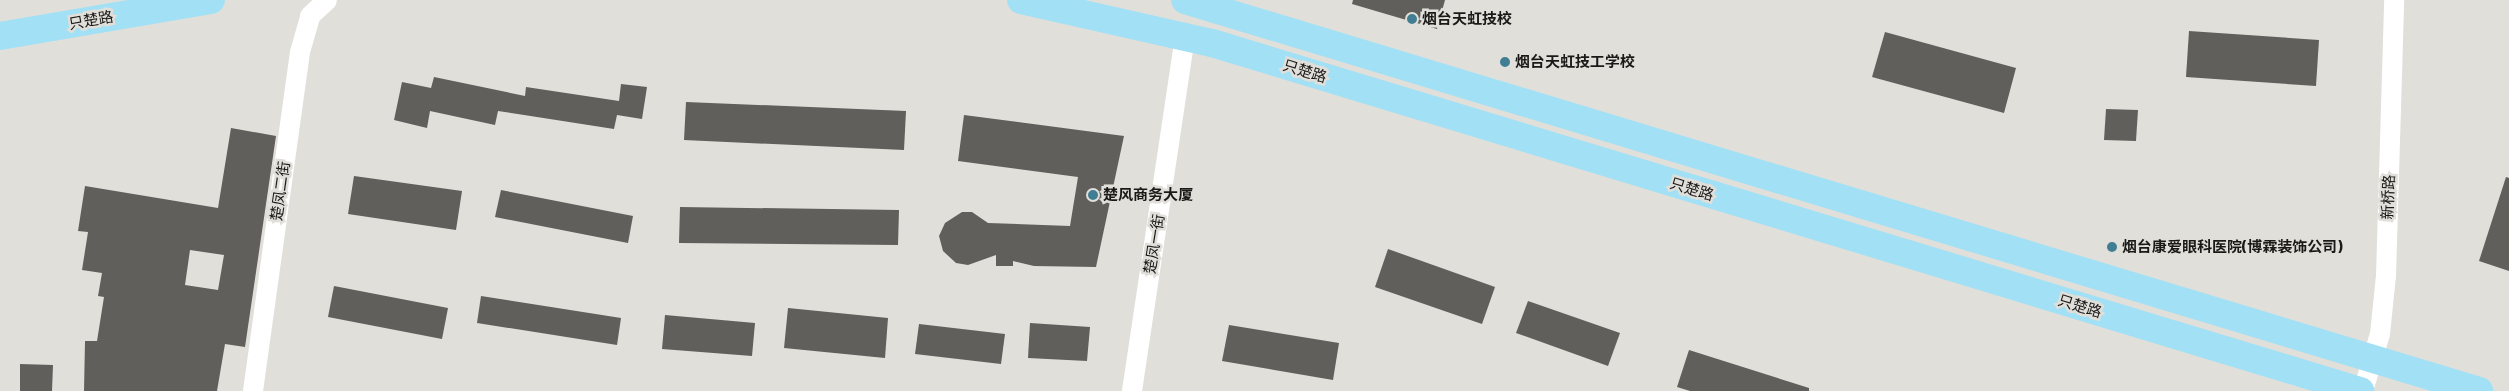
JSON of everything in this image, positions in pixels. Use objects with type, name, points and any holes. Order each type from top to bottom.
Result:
[{"type":"main road","name":"只楚路","points":[[0,36],[211,0]]},
{"type":"main road","name":"只楚路","points":[[1021,0],[1185,37],[2362,391]]},
{"type":"main road","points":[[1186,0],[2374,357],[2480,391]]},
{"type":"street","name":"楚凤二街","points":[[253,391],[300,52],[310,16],[327,0]]},
{"type":"street","name":"新桥路","points":[[2362,391],[2374,357],[2386,276],[2394,0]]},
{"type":"street","name":"楚凤一街","points":[[1132,391],[1185,37]]},
{"type":"building","points":[[1353,0],[1445,0],[1437,29],[1352,4]]},
{"type":"building","points":[[2189,31],[2319,40],[2316,86],[2186,77]]},
{"type":"building","points":[[1885,32],[2016,68],[2004,113],[1872,77]]},
{"type":"building","points":[[434,77],[525,96],[526,87],[619,101],[621,84],[647,87],[642,119],[617,115],[614,129],[498,111],[495,125],[430,111],[427,128],[394,120],[402,82],[431,88]]},
{"type":"building","points":[[686,102],[906,111],[904,150],[684,140]]},
{"type":"building","points":[[2106,109],[2138,110],[2136,141],[2104,140]]},
{"type":"building","name":"楚风商务大厦","points":[[964,115],[1124,136],[1096,267],[1034,266],[1013,261],[1013,266],[996,266],[996,255],[968,265],[956,263],[943,251],[939,236],[945,223],[962,212],[972,212],[988,223],[1070,226],[1078,177],[958,161]]},
{"type":"building","points":[[231,128],[276,136],[245,347],[225,344],[217,391],[84,391],[85,341],[97,341],[104,297],[98,296],[102,273],[82,270],[88,232],[78,231],[85,186],[218,208]],"holes":[[[190,250],[224,255],[218,290],[185,285]]]},
{"type":"building","points":[[354,176],[462,191],[456,230],[348,214]]},
{"type":"building","points":[[2506,177],[2509,178],[2509,271],[2479,261]]},
{"type":"building","points":[[501,190],[633,216],[628,243],[495,217]]},
{"type":"building","points":[[680,207],[899,210],[898,245],[679,243]]},
{"type":"building","points":[[1388,249],[1495,287],[1482,324],[1375,287]]},
{"type":"building","points":[[334,286],[448,308],[442,339],[328,317]]},
{"type":"building","points":[[481,296],[621,318],[617,345],[477,323]]},
{"type":"building","points":[[1528,301],[1620,333],[1608,366],[1516,333]]},
{"type":"building","points":[[788,308],[888,318],[885,358],[784,348]]},
{"type":"building","points":[[665,315],[755,323],[752,356],[662,349]]},
{"type":"building","points":[[1030,323],[1090,327],[1087,361],[1028,358]]},
{"type":"building","points":[[919,324],[1005,334],[1001,364],[915,354]]},
{"type":"building","points":[[1229,325],[1339,343],[1333,380],[1222,361]]},
{"type":"building","points":[[1689,350],[1809,388],[1809,391],[1690,391],[1677,387]]},
{"type":"building","points":[[20,364],[53,365],[52,391],[20,391]]},
{"type":"place","name":"烟台天虹技校","points":[[1412,19]]},
{"type":"place","name":"烟台天虹技工学校","points":[[1505,62]]},
{"type":"place","name":"楚风商务大厦","points":[[1093,195]]},
{"type":"place","name":"烟台康爱眼科医院(博霖装饰公司)","points":[[2112,247]]}]
